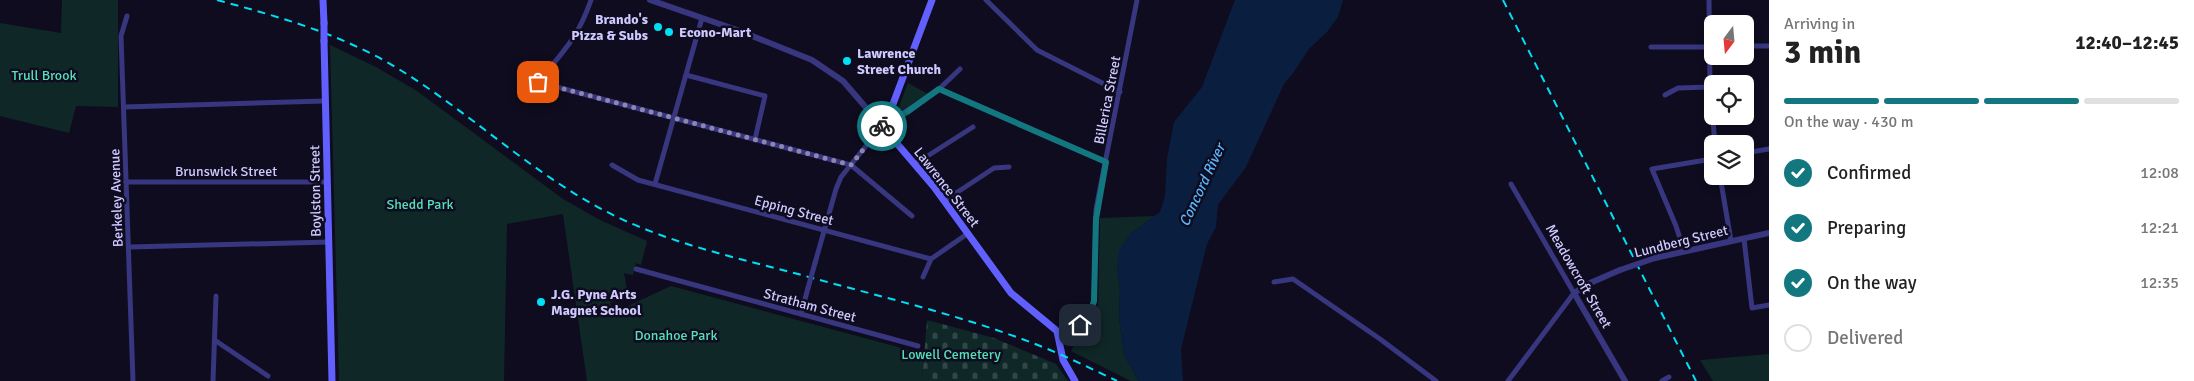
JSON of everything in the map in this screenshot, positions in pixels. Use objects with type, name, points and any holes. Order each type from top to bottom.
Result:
[{"type":"main road","name":"Boylston Street","points":[[323,0],[332,381]]},
{"type":"main road","points":[[882,126],[890,112],[932,0]]},
{"type":"main road","name":"Lawrence Street","points":[[882,126],[944,201],[1011,293],[1025,307],[1053,327],[1059,336]]},
{"type":"main road","points":[[1059,336],[1063,360],[1076,381]]},
{"type":"street","points":[[591,0],[583,24],[574,40],[538,82],[611,102],[674,116],[851,165],[912,216]]},
{"type":"street","name":"Lawrence Street","points":[[650,0],[812,60],[843,81],[882,126]]},
{"type":"street","points":[[986,0],[1037,50],[1120,92]]},
{"type":"street","name":"Billerica Street","points":[[1059,336],[1080,325],[1093,308],[1096,209],[1137,0]]},
{"type":"street","points":[[1710,0],[1710,15]]},
{"type":"street","name":"Berkeley Avenue","points":[[127,16],[121,36],[130,247],[133,381]]},
{"type":"street","points":[[655,184],[702,18]]},
{"type":"street","points":[[1651,47],[1704,46]]},
{"type":"street","points":[[1754,46],[1769,46]]},
{"type":"street","points":[[801,314],[838,183],[882,126],[907,112],[939,89],[960,69]]},
{"type":"street","points":[[686,75],[765,96],[755,139]]},
{"type":"street","points":[[1665,95],[1678,88],[1704,88]]},
{"type":"street","points":[[939,89],[1106,162]]},
{"type":"street","points":[[124,107],[325,101]]},
{"type":"street","points":[[915,164],[973,127]]},
{"type":"street","points":[[1754,152],[1769,149]]},
{"type":"street","points":[[1684,251],[1676,226],[1652,169],[1704,160]]},
{"type":"street","name":"Epping Street","points":[[612,165],[630,176],[655,184],[931,259]]},
{"type":"street","points":[[944,201],[994,168],[1009,167]]},
{"type":"street","name":"Brunswick Street","points":[[126,182],[327,182]]},
{"type":"street","name":"Meadowcroft Street","points":[[1511,184],[1625,381]]},
{"type":"street","points":[[1721,185],[1730,241]]},
{"type":"street","points":[[923,277],[931,259],[967,234]]},
{"type":"street","name":"Lundberg Street","points":[[1574,293],[1590,283],[1620,270],[1655,258],[1769,234]]},
{"type":"street","points":[[1744,238],[1749,297],[1752,308],[1769,305]]},
{"type":"street","points":[[130,247],[329,242]]},
{"type":"street","name":"Stratham Street","points":[[636,269],[918,346]]},
{"type":"street","points":[[1274,282],[1293,279],[1370,332],[1436,381]]},
{"type":"street","points":[[1508,381],[1574,293]]},
{"type":"street","points":[[213,381],[216,341],[216,296]]},
{"type":"street","points":[[216,341],[268,376]]},
{"type":"street","points":[[1662,381],[1669,377]]},
{"type":"green space","name":"Trull Brook","points":[[62,0],[118,0],[118,107],[76,106],[69,133],[0,116],[0,23],[61,33]]},
{"type":"green space","name":"Shedd Park","points":[[330,45],[376,67],[417,91],[563,199],[600,220],[647,241],[641,265],[636,263],[633,275],[624,273],[628,295],[610,303],[615,312],[671,286],[924,354],[922,381],[587,381],[563,214],[507,224],[504,381],[339,381]]},
{"type":"green space","points":[[908,83],[928,94],[896,114]]},
{"type":"green space","points":[[1155,216],[1130,234],[1117,270],[1120,287],[1119,317],[1124,355],[1139,381],[1131,381],[1071,351],[1080,333],[1098,311],[1100,218]]},
{"type":"green space","name":"Lowell Cemetery","points":[[927,320],[994,338],[1056,364],[1068,381],[922,381]]},
{"type":"green space","points":[[1769,354],[1769,381],[1713,381],[1700,360]]},
{"type":"water","name":"Concord River","points":[[1235,0],[1343,0],[1338,17],[1327,32],[1309,49],[1284,84],[1246,167],[1218,205],[1216,227],[1207,244],[1181,349],[1183,381],[1139,381],[1124,355],[1119,317],[1120,287],[1117,270],[1119,250],[1130,234],[1160,212],[1165,196],[1167,158],[1174,122],[1202,87]]},
{"type":"railway","points":[[217,0],[310,28],[354,45],[376,56],[426,87],[567,189],[648,231],[712,251],[967,320],[1022,339],[1117,381]]},
{"type":"railway","points":[[1503,0],[1696,381]]},
{"type":"way so far","points":[[538,82],[611,102],[674,116],[851,165],[882,126]]},
{"type":"place","name":"Brando's Pizza & Subs","points":[[658,27]]},
{"type":"place","name":"Econo-Mart","points":[[669,32]]},
{"type":"place","name":"Lawrence Street Church","points":[[847,61]]},
{"type":"place","name":"J.G. Pyne Arts Magnet School","points":[[541,302]]},
{"type":"route","points":[[882,126],[907,112],[939,89],[1106,162],[1098,199],[1095,230],[1095,291],[1093,308],[1086,320],[1080,325]]},
{"type":"park label","name":"Donahoe Park","points":[[676,335]]}]
